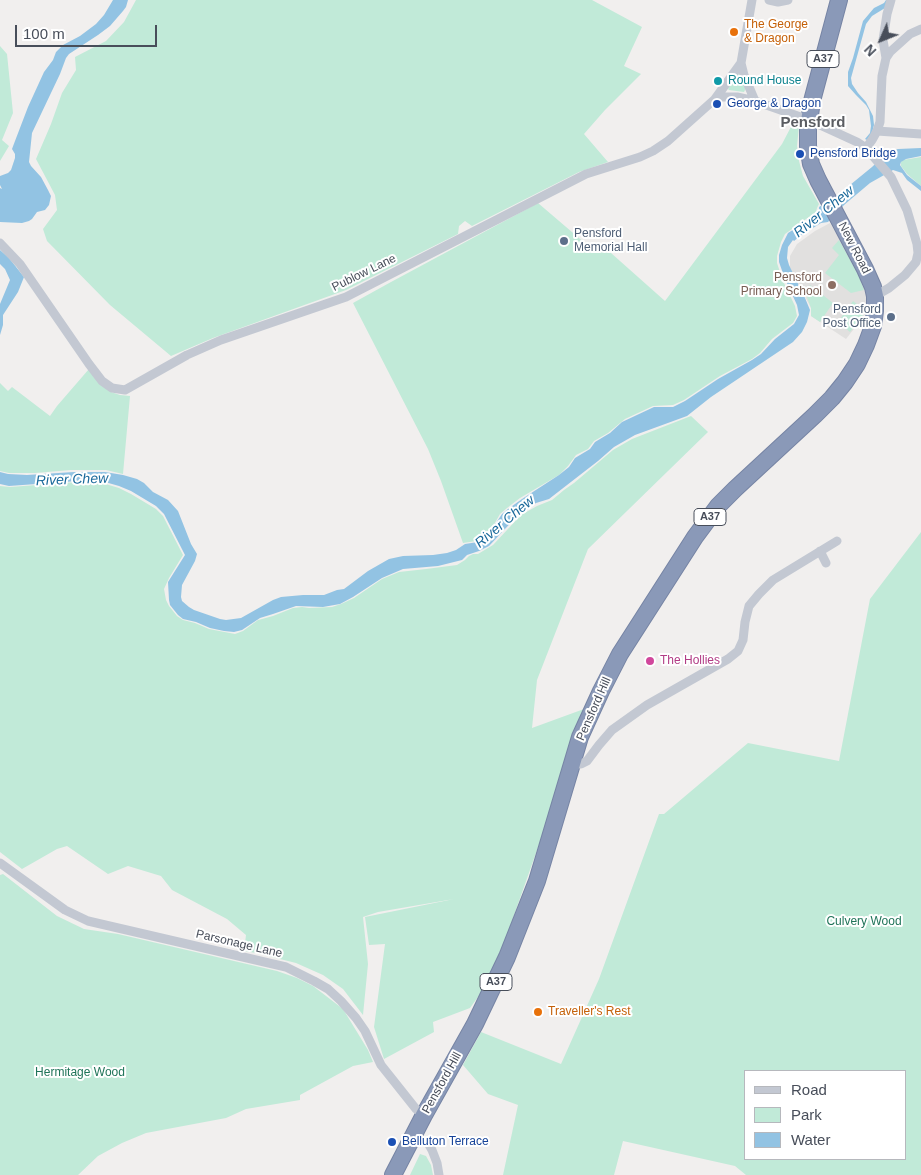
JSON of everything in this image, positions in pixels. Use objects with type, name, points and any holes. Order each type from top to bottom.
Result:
[{"type":"highway","name":"New Road","points":[[839,0],[812,101],[809,120],[809,154],[824,193],[869,278],[875,296]]},
{"type":"highway","name":"Pensford Hill","points":[[393,1175],[475,1024],[498,977],[537,881],[584,728],[620,654],[710,516],[735,489],[823,408],[840,389],[861,356],[872,326],[875,296]]},
{"type":"street","points":[[752,0],[741,63],[755,100]]},
{"type":"street","points":[[769,0],[778,2],[788,0]]},
{"type":"street","points":[[886,58],[883,40],[891,0]]},
{"type":"street","points":[[866,148],[877,131],[880,122],[882,76],[886,58],[910,34],[921,28]]},
{"type":"street","name":"Publow Lane","points":[[0,243],[20,264],[88,364],[102,381],[112,388],[125,390],[187,355],[221,340],[346,297],[586,174],[653,151],[668,141],[715,99],[741,63]]},
{"type":"street","points":[[715,99],[737,97],[755,100],[809,120],[866,148],[891,177],[908,210],[917,244],[918,263],[889,288],[875,296]]},
{"type":"street","points":[[877,131],[921,134]]},
{"type":"street","points":[[572,764],[581,764],[586,761],[612,730],[647,706],[728,659],[738,651],[743,640],[749,606],[758,594],[773,580],[837,541]]},
{"type":"street","points":[[820,551],[826,563]]},
{"type":"street","name":"Parsonage Lane","points":[[0,863],[65,910],[88,921],[286,967],[328,989],[356,1018],[365,1031],[381,1065],[416,1109],[424,1115]]},
{"type":"street","points":[[428,1144],[437,1163],[439,1175]]},
{"type":"shaded area","name":"Pensford Primary School","points":[[830,223],[861,276],[867,294],[868,311],[846,339],[811,316],[811,308],[790,268],[790,256],[797,244]]},
{"type":"green space","points":[[136,0],[592,0],[642,27],[624,66],[641,74],[584,134],[608,162],[579,172],[472,226],[465,221],[459,226],[458,234],[346,290],[213,338],[171,356],[110,305],[47,241],[43,229],[57,210],[55,195],[36,159],[62,93],[76,70],[75,57],[106,41],[124,22]]},
{"type":"green space","points":[[0,46],[7,54],[13,113],[2,140],[9,146],[0,161]]},
{"type":"green space","points":[[738,74],[746,88],[744,92],[728,89]]},
{"type":"green space","points":[[793,123],[799,126],[797,146],[803,176],[819,204],[816,212],[785,234],[777,256],[777,263],[783,281],[795,306],[797,316],[793,323],[772,339],[752,359],[720,376],[684,400],[673,405],[653,406],[625,419],[608,433],[594,441],[588,449],[576,455],[559,475],[507,508],[500,514],[492,528],[481,538],[476,541],[463,543],[428,449],[353,303],[538,203],[593,250],[611,253],[665,301],[782,144]]},
{"type":"green space","points":[[921,157],[921,186],[907,174],[901,166],[901,162]]},
{"type":"green space","points":[[839,240],[859,276],[864,290],[851,293],[825,273],[839,255],[832,248]]},
{"type":"green space","points":[[810,285],[833,303],[820,322],[811,316],[811,308],[805,292]]},
{"type":"green space","points":[[853,301],[866,311],[850,332],[838,322]]},
{"type":"green space","points":[[89,369],[103,386],[111,392],[130,396],[123,474],[106,470],[35,473],[0,471],[0,383],[8,391],[12,387],[50,416]]},
{"type":"green space","points":[[691,416],[708,432],[588,549],[537,680],[532,728],[584,709],[566,755],[549,816],[506,938],[483,990],[470,1008],[433,1022],[434,1032],[384,1059],[374,1027],[385,944],[369,945],[365,917],[454,899],[378,912],[363,917],[368,964],[363,1015],[343,989],[323,975],[296,963],[244,951],[246,935],[227,919],[172,890],[161,876],[128,866],[108,874],[67,846],[57,849],[22,869],[0,852],[0,486],[10,487],[91,481],[119,488],[156,509],[163,516],[183,555],[164,589],[169,606],[183,620],[209,629],[235,634],[243,631],[258,620],[293,608],[332,607],[341,604],[354,598],[382,579],[399,572],[457,565],[469,556],[478,554],[493,545],[521,515],[552,500],[613,450],[632,439]]},
{"type":"green space","name":"Culvery Wood","points":[[921,532],[921,1175],[746,1175],[735,1166],[623,1141],[614,1175],[503,1175],[518,1105],[488,1094],[463,1065],[481,1032],[561,1064],[599,979],[659,814],[664,814],[748,743],[839,761],[870,599]]},
{"type":"green space","name":"Hermitage Wood","points":[[3,874],[57,916],[84,929],[118,934],[277,971],[313,986],[343,1009],[368,1050],[373,1062],[353,1066],[300,1095],[300,1100],[246,1109],[226,1118],[146,1133],[98,1156],[78,1175],[0,1175],[0,875]]},
{"type":"green space","points":[[420,1154],[426,1156],[431,1165],[433,1175],[410,1175]]},
{"type":"water","points":[[113,0],[128,0],[126,7],[110,26],[66,58],[32,133],[29,162],[41,177],[51,196],[49,205],[45,210],[37,212],[29,221],[22,223],[0,222],[0,188],[2,189],[0,176],[11,170],[15,158],[12,149],[44,72],[53,60],[56,52],[63,45],[80,36],[96,24]]},
{"type":"water","points":[[889,0],[885,8],[872,16],[866,24],[851,78],[852,84],[866,102],[873,116],[874,125],[872,133],[867,140],[865,139],[870,133],[871,126],[869,110],[848,86],[848,72],[863,21],[874,8]]},
{"type":"water","name":"River Chew","points":[[921,148],[921,156],[906,159],[900,165],[907,175],[921,186],[921,191],[907,180],[902,173],[893,170],[870,183],[844,205],[828,222],[821,223],[793,240],[788,247],[787,258],[789,265],[810,310],[802,332],[793,342],[711,397],[687,416],[635,435],[614,447],[549,499],[536,503],[519,514],[489,546],[467,555],[462,560],[438,566],[403,569],[382,578],[340,604],[323,607],[296,606],[260,618],[242,630],[234,632],[224,631],[183,619],[170,605],[168,582],[185,555],[164,514],[156,506],[131,491],[98,480],[9,486],[0,484],[0,472],[27,475],[105,472],[123,475],[144,483],[153,492],[168,500],[178,511],[197,554],[182,585],[182,601],[194,610],[226,620],[241,618],[281,597],[324,595],[344,589],[368,571],[389,559],[403,556],[447,553],[465,544],[478,542],[490,532],[502,514],[508,509],[559,475],[569,467],[575,458],[590,449],[595,442],[610,433],[622,422],[654,407],[673,407],[761,354],[775,339],[794,324],[799,315],[797,305],[779,262],[782,245],[788,233],[818,214],[819,207],[839,194],[889,151]]},
{"type":"water","points":[[0,250],[24,277],[18,292],[3,315],[0,335],[0,304],[10,280],[5,269],[0,264]]},
{"type":"waterway","points":[[880,151],[886,158]]},
{"type":"place","name":"The George & Dragon","points":[[734,32]]},
{"type":"place","name":"Round House","points":[[718,81]]},
{"type":"place","name":"George & Dragon","points":[[717,104]]},
{"type":"place","name":"Pensford Bridge","points":[[800,154]]},
{"type":"place","name":"Pensford Memorial Hall","points":[[564,241]]},
{"type":"place","name":"Pensford Primary School","points":[[832,285]]},
{"type":"place","name":"Pensford Post Office","points":[[891,317]]},
{"type":"place","name":"The Hollies","points":[[650,661]]},
{"type":"place","name":"Traveller's Rest","points":[[538,1012]]},
{"type":"place","name":"Belluton Terrace","points":[[392,1142]]},
{"type":"district","name":"Pensford","points":[[813,123]]}]
